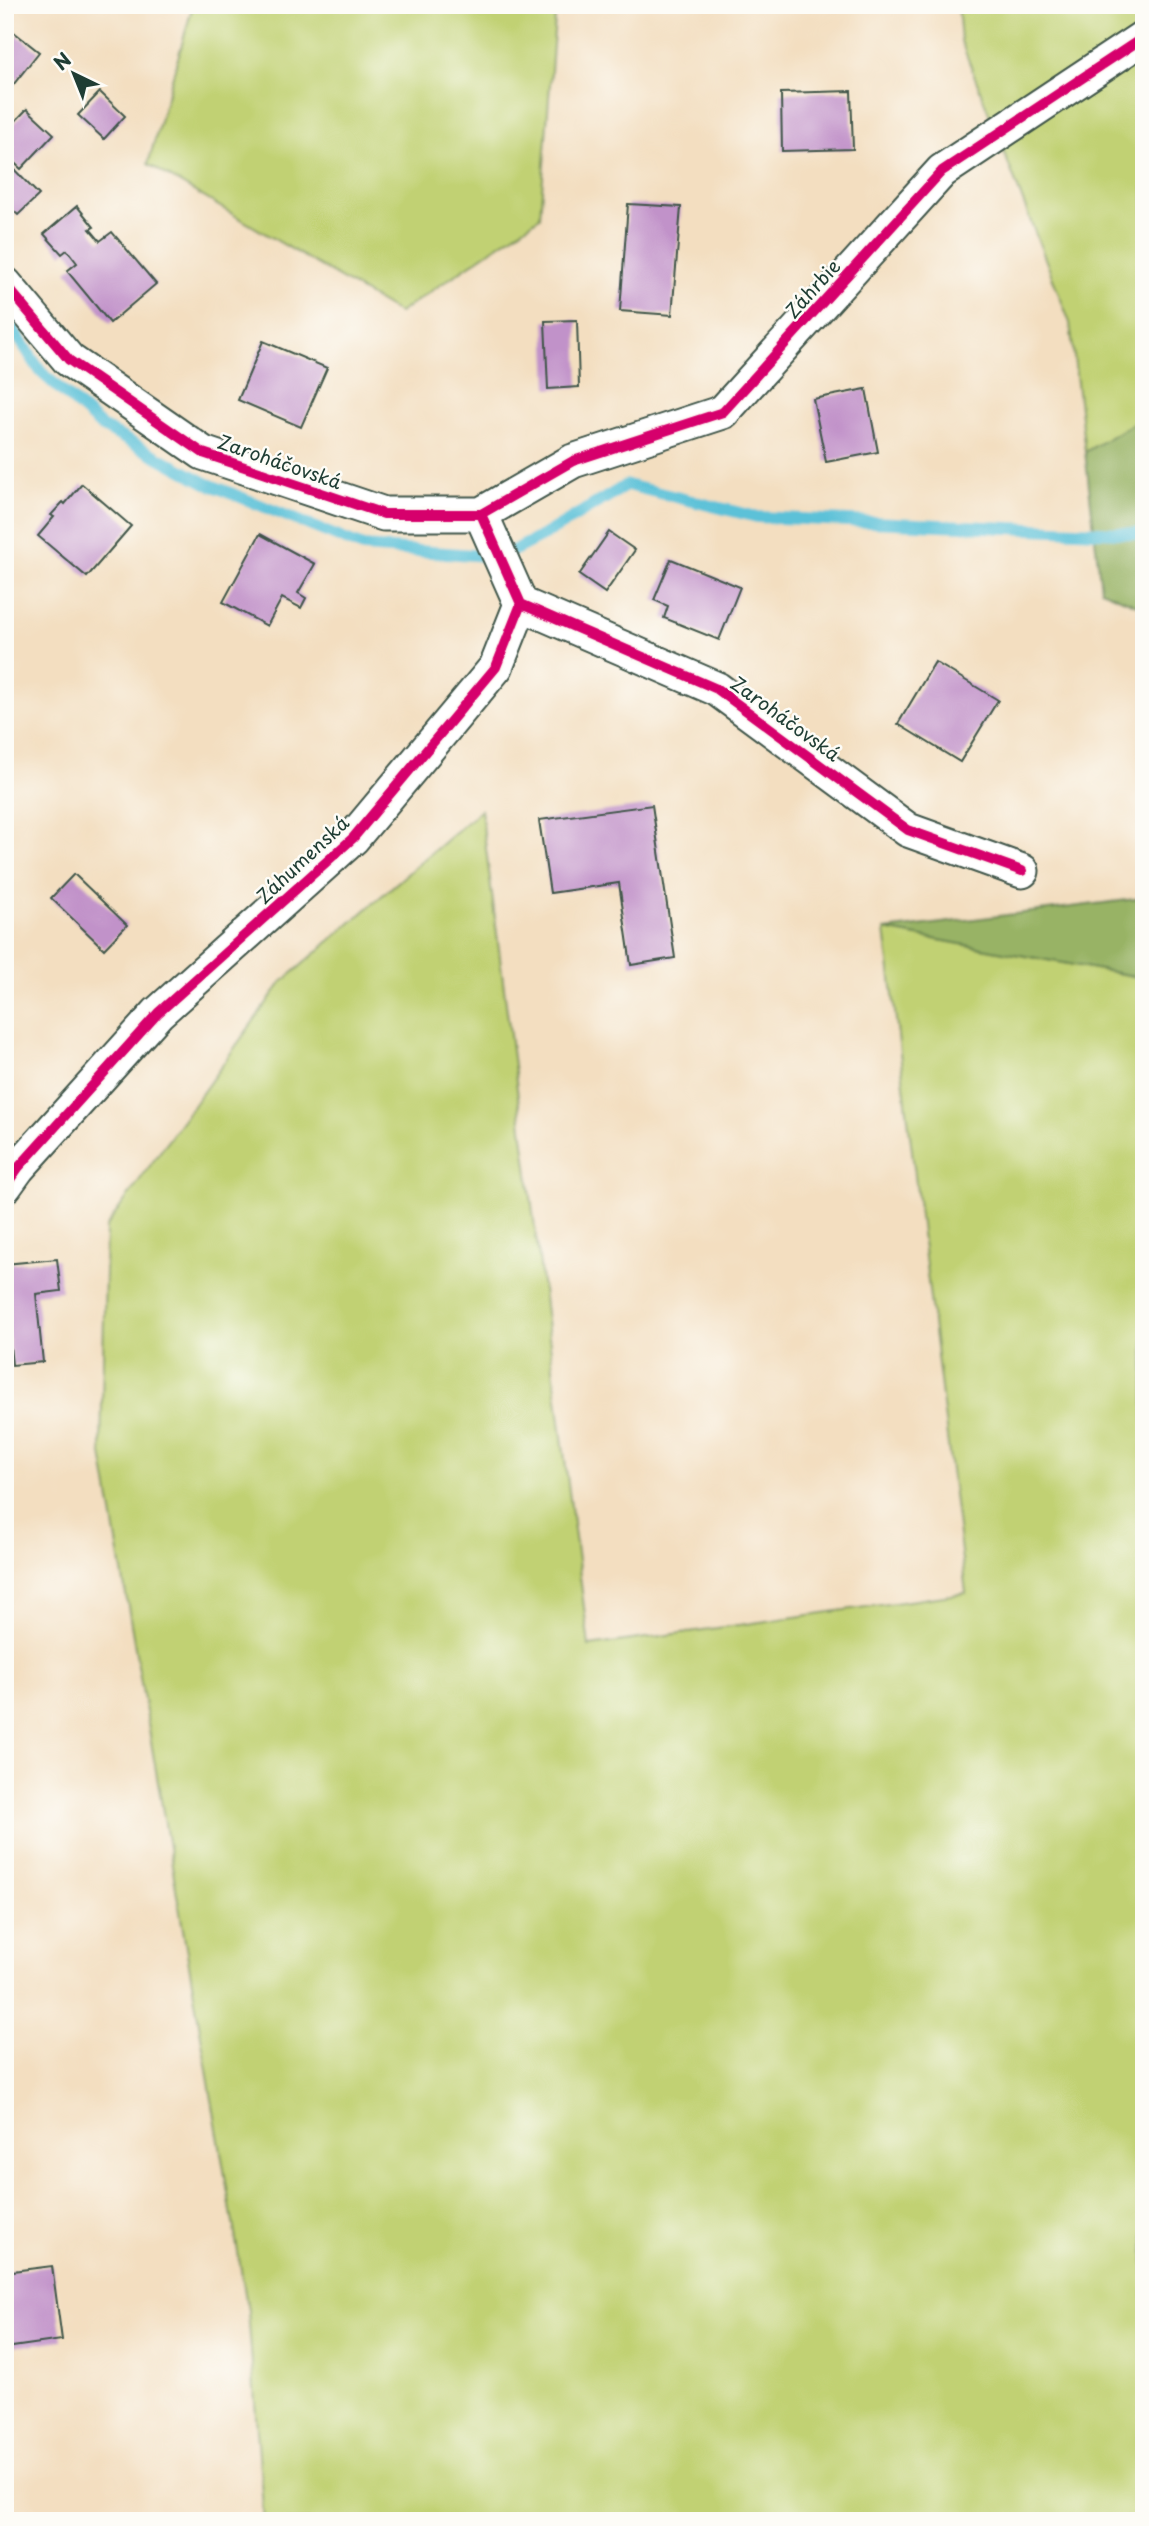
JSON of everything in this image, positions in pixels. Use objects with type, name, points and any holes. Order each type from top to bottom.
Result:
[{"type":"street","name":"Záhrbie","points":[[481,514],[573,461],[723,412],[942,171],[1144,37]]},
{"type":"street","name":"Zaroháčovská","points":[[5,284],[69,360],[203,453],[384,514],[481,514]]},
{"type":"street","points":[[481,514],[521,604]]},
{"type":"street","name":"Zaroháčovská","points":[[521,604],[717,689],[908,830],[1022,871]]},
{"type":"street","name":"Záhumenská","points":[[5,1186],[18,1168],[158,1013],[353,838],[496,667],[521,604]]},
{"type":"green space","points":[[193,5],[556,5],[540,217],[399,313],[148,164]]},
{"type":"green space","points":[[958,5],[1144,5],[1144,417],[1085,452],[1070,323],[961,41]]},
{"type":"green space","points":[[1144,417],[1144,608],[1101,590],[1085,452]]},
{"type":"green space","points":[[481,810],[589,1646],[966,1593],[885,930],[1144,978],[1144,2521],[264,2521],[248,2311],[101,1448],[106,1227],[281,983]]},
{"type":"green space","points":[[1144,898],[1144,978],[885,930]]},
{"type":"building","points":[[5,25],[39,52],[13,85],[5,79]]},
{"type":"building","points":[[851,91],[853,149],[782,151],[781,93]]},
{"type":"building","points":[[100,92],[125,116],[104,139],[78,115]]},
{"type":"building","points":[[27,109],[54,134],[21,169],[5,154],[5,132]]},
{"type":"building","points":[[5,160],[39,195],[18,215],[5,203]]},
{"type":"building","points":[[628,204],[681,207],[672,315],[620,311]]},
{"type":"building","points":[[77,206],[94,227],[90,229],[100,241],[112,232],[156,284],[110,323],[67,271],[77,263],[67,250],[62,254],[44,234]]},
{"type":"building","points":[[577,320],[579,387],[548,389],[545,321]]},
{"type":"building","points":[[263,341],[327,368],[301,427],[238,400]]},
{"type":"building","points":[[866,389],[878,452],[826,462],[813,399]]},
{"type":"building","points":[[82,484],[131,526],[87,577],[38,536],[54,517],[51,515],[63,502],[65,504]]},
{"type":"building","points":[[609,532],[635,550],[605,593],[579,575]]},
{"type":"building","points":[[260,534],[315,564],[298,593],[306,598],[301,608],[282,598],[267,626],[223,602]]},
{"type":"building","points":[[671,559],[740,587],[719,640],[664,618],[668,606],[654,600]]},
{"type":"building","points":[[935,662],[998,700],[960,762],[898,724]]},
{"type":"building","points":[[652,805],[675,958],[631,965],[619,883],[550,893],[539,820]]},
{"type":"building","points":[[74,874],[127,925],[104,949],[51,898]]},
{"type":"building","points":[[57,1259],[61,1291],[36,1294],[43,1362],[12,1365],[5,1298],[5,1264]]},
{"type":"building","points":[[52,2266],[62,2340],[5,2348],[5,2272]]},
{"type":"waterway","points":[[5,317],[41,372],[101,426],[206,483],[363,547],[501,557],[544,535],[627,485],[757,517],[1144,534]]},
{"type":"cycle path","points":[[481,514],[573,461],[723,412],[942,171],[1144,37]]},
{"type":"cycle path","points":[[5,284],[69,360],[203,453],[384,514],[481,514]]},
{"type":"cycle path","points":[[5,1186],[18,1168],[158,1013],[353,838],[496,667],[521,604],[481,514]]},
{"type":"cycle path","points":[[521,604],[717,689],[908,830],[1022,871]]}]
